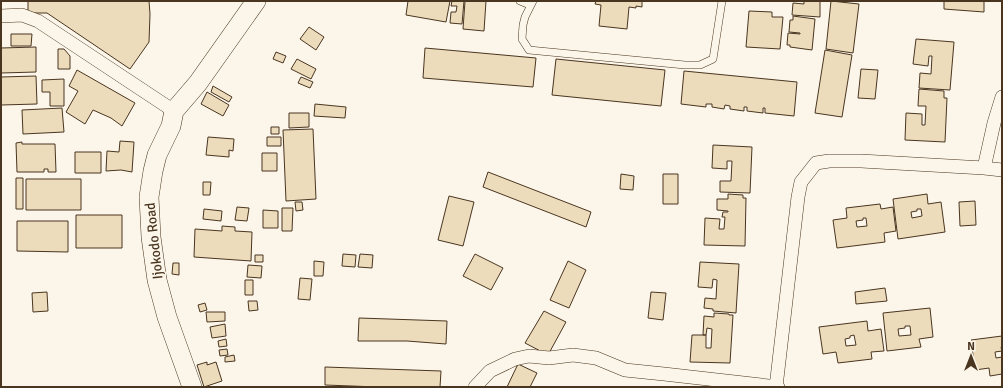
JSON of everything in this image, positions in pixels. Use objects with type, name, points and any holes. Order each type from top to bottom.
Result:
[{"type":"main road","name":"Ijokodo Road","points":[[192,387],[167,317],[157,280],[151,237],[149,197],[153,172],[157,155],[171,126],[174,111],[198,83],[256,1]]},
{"type":"street","points":[[1,16],[22,15],[38,22],[174,111]]},
{"type":"street","points":[[984,168],[994,123],[1002,97]]},
{"type":"street","points":[[475,387],[490,371],[515,359],[529,356],[549,358],[573,355],[596,358],[625,370],[778,387],[798,197],[801,182],[816,163],[829,161],[861,161],[1002,170]]},
{"type":"lane","points":[[520,1],[531,3],[525,17],[522,39],[529,50],[685,65],[700,65],[713,59],[722,1]]},
{"type":"building","points":[[28,1],[149,1],[149,42],[130,69],[47,13],[28,13]]},
{"type":"building","points":[[408,1],[450,1],[446,22],[406,15]]},
{"type":"building","points":[[452,1],[464,1],[462,24],[450,23],[451,12],[456,12],[457,6],[451,6]]},
{"type":"building","points":[[465,1],[486,1],[484,31],[463,29]]},
{"type":"building","points":[[596,1],[642,1],[642,7],[629,7],[627,29],[599,26],[601,5],[595,4]]},
{"type":"building","points":[[804,1],[820,1],[820,17],[792,15],[793,3],[804,4]]},
{"type":"building","points":[[831,1],[859,4],[853,53],[826,49]]},
{"type":"building","points":[[944,1],[984,1],[984,12],[944,9]]},
{"type":"building","points":[[749,11],[772,12],[772,17],[783,17],[780,49],[746,47]]},
{"type":"building","points":[[793,16],[815,19],[812,50],[790,47],[790,45],[787,45],[788,33],[800,34],[789,32],[790,20],[793,20]]},
{"type":"building","points":[[309,27],[324,37],[316,50],[300,39]]},
{"type":"building","points":[[11,34],[32,34],[31,46],[11,46]]},
{"type":"building","points":[[916,39],[954,42],[950,90],[919,88],[920,73],[931,74],[932,56],[929,56],[928,66],[913,64]]},
{"type":"building","points":[[36,47],[36,72],[1,73],[1,48]]},
{"type":"building","points":[[425,48],[536,58],[533,87],[423,78]]},
{"type":"building","points":[[58,49],[64,49],[70,56],[70,69],[58,69]]},
{"type":"building","points":[[825,50],[852,55],[842,117],[815,113]]},
{"type":"building","points":[[276,52],[286,56],[283,63],[273,59]]},
{"type":"building","points":[[297,59],[316,69],[311,79],[291,69]]},
{"type":"building","points":[[556,59],[665,70],[661,106],[552,95]]},
{"type":"building","points":[[861,69],[878,70],[875,99],[858,98]]},
{"type":"building","points":[[77,70],[135,103],[122,126],[111,118],[93,110],[85,124],[66,112],[78,91],[69,86]]},
{"type":"building","points":[[684,71],[797,82],[794,116],[765,113],[765,108],[763,108],[763,113],[747,111],[747,107],[744,107],[744,111],[730,109],[730,106],[725,105],[724,109],[712,107],[712,104],[706,104],[706,107],[681,104]]},
{"type":"building","points":[[36,76],[37,104],[1,105],[1,77]]},
{"type":"building","points":[[301,77],[313,82],[310,88],[298,83]]},
{"type":"building","points":[[64,79],[64,106],[50,106],[50,92],[42,92],[42,80]]},
{"type":"building","points":[[213,86],[232,97],[229,102],[211,92]]},
{"type":"building","points":[[919,89],[944,91],[944,98],[947,98],[945,142],[905,140],[906,113],[922,114],[922,125],[925,125],[926,106],[918,106]]},
{"type":"building","points":[[207,92],[229,105],[223,116],[201,104]]},
{"type":"building","points":[[315,104],[346,107],[345,118],[314,116]]},
{"type":"building","points":[[62,108],[64,132],[23,134],[22,110]]},
{"type":"building","points":[[289,113],[309,113],[309,127],[289,128]]},
{"type":"building","points":[[271,127],[279,127],[279,134],[271,134]]},
{"type":"building","points":[[313,129],[316,199],[286,201],[283,130]]},
{"type":"building","points":[[208,137],[234,139],[233,151],[229,150],[229,157],[206,155]]},
{"type":"building","points":[[267,137],[281,137],[281,146],[267,146]]},
{"type":"building","points":[[120,141],[134,142],[132,172],[121,170],[106,171],[107,151],[119,152]]},
{"type":"building","points":[[22,142],[22,144],[55,144],[56,172],[48,172],[48,169],[44,169],[44,172],[17,172],[16,143]]},
{"type":"building","points":[[713,145],[752,147],[750,193],[720,192],[720,181],[731,181],[732,161],[727,161],[727,169],[712,168]]},
{"type":"building","points":[[75,152],[101,152],[101,173],[75,173]]},
{"type":"building","points":[[262,153],[277,153],[277,171],[262,171]]},
{"type":"building","points":[[488,172],[591,212],[586,227],[483,187]]},
{"type":"building","points":[[621,174],[634,176],[633,190],[620,189]]},
{"type":"building","points":[[663,174],[678,174],[678,204],[663,204]]},
{"type":"building","points":[[16,178],[23,178],[23,209],[16,209]]},
{"type":"building","points":[[26,179],[81,179],[81,210],[26,210]]},
{"type":"building","points":[[203,182],[211,182],[210,195],[203,195]]},
{"type":"building","points":[[728,194],[743,195],[743,198],[746,198],[745,246],[704,245],[705,218],[720,219],[719,229],[724,229],[725,217],[722,217],[723,212],[728,211],[717,210],[717,199],[728,199]]},
{"type":"building","points":[[927,194],[928,204],[941,202],[945,232],[898,239],[893,199]],"holes":[[[921,209],[922,216],[912,218],[911,212]]]},
{"type":"building","points":[[449,196],[474,202],[463,246],[438,240]]},
{"type":"building","points":[[975,201],[976,225],[960,226],[959,202]]},
{"type":"building","points":[[295,202],[302,202],[303,210],[296,211]]},
{"type":"building","points":[[880,204],[881,209],[893,207],[896,231],[884,233],[885,242],[837,248],[833,220],[847,218],[846,208]],"holes":[[[866,218],[867,226],[857,227],[856,221]]]},
{"type":"building","points":[[237,207],[249,208],[247,221],[235,220]]},
{"type":"building","points":[[282,208],[293,208],[292,231],[282,231]]},
{"type":"building","points":[[204,209],[222,211],[221,221],[203,219]]},
{"type":"building","points":[[263,210],[278,211],[278,228],[263,228]]},
{"type":"building","points":[[76,215],[122,215],[122,248],[76,248]]},
{"type":"building","points":[[17,221],[68,221],[68,252],[17,251]]},
{"type":"building","points":[[222,226],[235,227],[235,231],[252,232],[251,261],[194,257],[195,229],[222,231]]},
{"type":"building","points":[[343,254],[356,255],[355,267],[342,266]]},
{"type":"building","points":[[360,254],[373,255],[372,268],[358,267]]},
{"type":"building","points":[[475,254],[503,268],[491,290],[463,276]]},
{"type":"building","points":[[255,255],[263,255],[263,262],[255,262]]},
{"type":"building","points":[[314,261],[324,262],[323,276],[314,276]]},
{"type":"building","points":[[568,261],[586,270],[569,308],[550,300]]},
{"type":"building","points":[[700,262],[739,264],[736,313],[713,311],[713,309],[704,308],[705,298],[716,299],[717,280],[713,279],[712,288],[698,287]]},
{"type":"building","points":[[173,263],[179,263],[179,275],[172,274]]},
{"type":"building","points":[[248,265],[262,266],[261,278],[247,277]]},
{"type":"building","points":[[300,278],[312,279],[310,300],[298,299]]},
{"type":"building","points":[[245,280],[253,280],[253,295],[245,295]]},
{"type":"building","points":[[885,288],[887,301],[856,304],[855,292]]},
{"type":"building","points":[[47,292],[48,311],[33,312],[32,293]]},
{"type":"building","points":[[651,292],[666,293],[663,320],[648,318]]},
{"type":"building","points":[[248,301],[257,301],[258,310],[249,311]]},
{"type":"building","points":[[205,303],[207,310],[200,312],[198,305]]},
{"type":"building","points":[[930,308],[933,337],[919,339],[921,347],[887,351],[883,313]],"holes":[[[905,326],[910,326],[911,335],[899,336],[898,329],[905,328]]]},
{"type":"building","points":[[544,311],[566,322],[548,355],[525,343]]},
{"type":"building","points":[[206,312],[225,312],[225,321],[207,322]]},
{"type":"building","points":[[714,313],[733,315],[730,363],[690,362],[692,335],[703,335],[704,316],[714,317]],"holes":[[[707,328],[712,329],[711,348],[706,348]]]},
{"type":"building","points":[[359,318],[447,321],[446,344],[407,341],[358,341]]},
{"type":"building","points":[[867,321],[868,331],[881,329],[884,351],[871,352],[872,359],[838,363],[836,352],[823,354],[819,327]],"holes":[[[854,335],[856,345],[846,346],[845,339]]]},
{"type":"building","points":[[225,324],[226,336],[212,338],[210,327]]},
{"type":"building","points":[[1002,336],[1002,351],[995,352],[996,358],[1002,357],[1002,374],[990,376],[989,368],[975,370],[971,340]]},
{"type":"building","points":[[226,339],[227,346],[219,347],[218,341]]},
{"type":"building","points":[[227,349],[228,355],[220,356],[219,350]]},
{"type":"building","points":[[234,355],[235,361],[225,362],[225,357]]},
{"type":"building","points":[[207,362],[207,365],[216,362],[222,381],[204,387],[197,365]]},
{"type":"building","points":[[518,364],[537,373],[530,387],[507,387]]},
{"type":"building","points":[[325,367],[441,371],[440,387],[325,385]]}]
